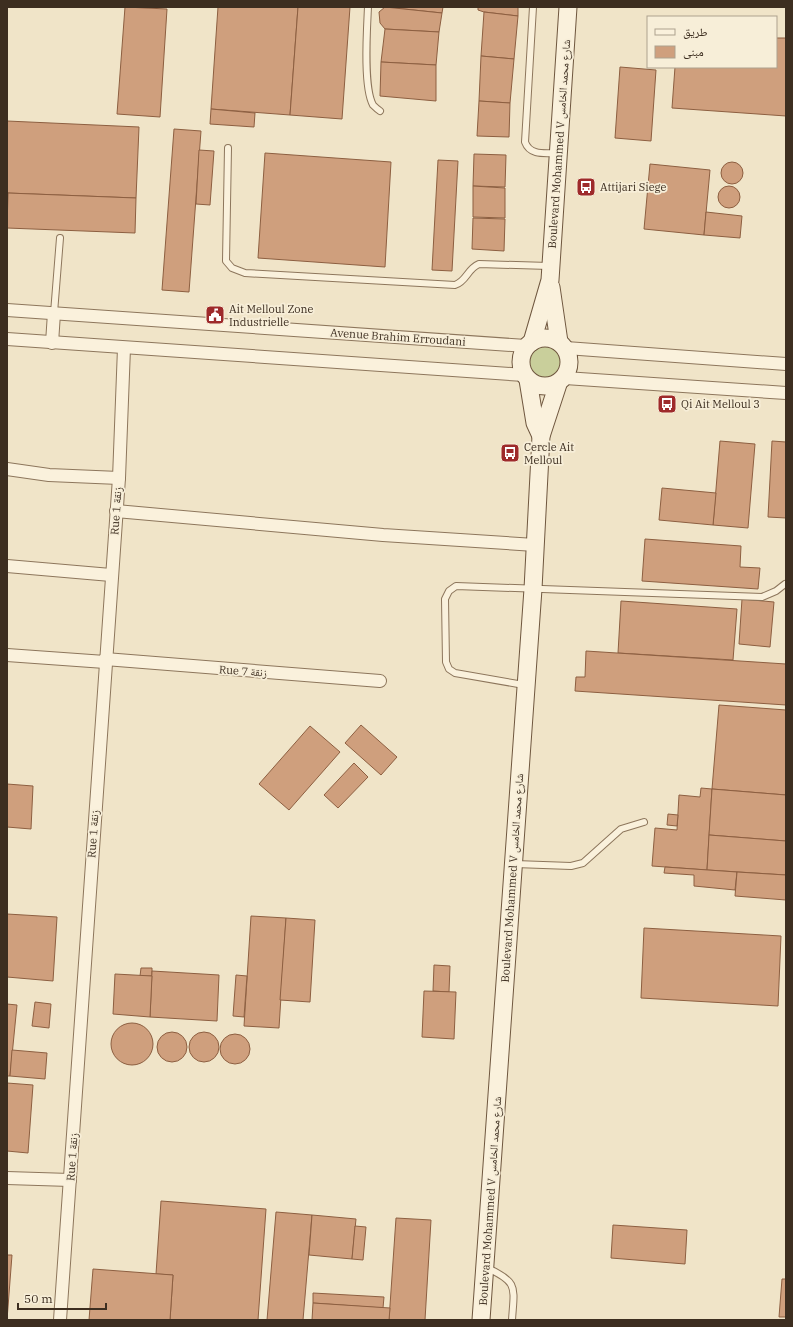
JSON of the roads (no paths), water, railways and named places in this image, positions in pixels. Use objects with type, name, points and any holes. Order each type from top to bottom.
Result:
[{"type":"main road","name":"Boulevard Mohammed V شارع محمد الخامس","points":[[529,344],[550,273],[568,7]]},
{"type":"main road","name":"Boulevard Mohammed V شارع محمد الخامس","points":[[550,273],[562,345]]},
{"type":"main road","points":[[546,338],[562,345],[570,363],[561,381],[542,387],[526,378],[521,360],[529,344],[546,338]]},
{"type":"main road","name":"Boulevard Mohammed V شارع محمد الخامس","points":[[526,378],[535,423],[541,436]]},
{"type":"main road","name":"Boulevard Mohammed V شارع محمد الخامس","points":[[481,1320],[533,589],[541,436],[561,381]]},
{"type":"street","name":"Avenue Brahim Erroudani","points":[[7,310],[529,344]]},
{"type":"street","points":[[52,342],[54,314]]},
{"type":"street","points":[[7,339],[526,378]]},
{"type":"street","points":[[562,345],[786,364]]},
{"type":"street","name":"Rue 1 زنقة","points":[[60,1320],[111,575],[119,478],[124,348]]},
{"type":"street","points":[[561,381],[786,394]]},
{"type":"street","points":[[7,469],[49,475],[119,478]]},
{"type":"street","points":[[116,511],[383,535],[535,546]]},
{"type":"street","points":[[7,566],[111,575]]},
{"type":"street","name":"Rue 7 زنقة","points":[[7,655],[380,680]]},
{"type":"street","points":[[7,1178],[70,1180]]},
{"type":"lane","points":[[368,7],[368,79],[370,97],[373,105],[380,112]]},
{"type":"lane","points":[[533,7],[525,142],[530,150],[535,152],[559,153]]},
{"type":"lane","points":[[228,148],[226,260],[232,268],[245,273],[455,285],[461,283],[470,269],[478,264],[550,273]]},
{"type":"lane","points":[[54,314],[60,238]]},
{"type":"lane","points":[[526,685],[455,673],[449,669],[446,662],[445,599],[449,591],[456,586],[762,597],[776,591],[785,584]]},
{"type":"lane","points":[[513,864],[570,866],[583,863],[620,829],[644,822]]},
{"type":"lane","points":[[485,1267],[506,1277],[512,1286],[512,1320]]},
{"type":"place","name":"Attijari Siege","points":[[586,187]]},
{"type":"place","name":"Ait Melloul Zone Industrielle","points":[[215,315]]},
{"type":"place","name":"Qi Ait Melloul 3","points":[[667,404]]},
{"type":"place","name":"Cercle Ait Melloul","points":[[510,453]]}]
